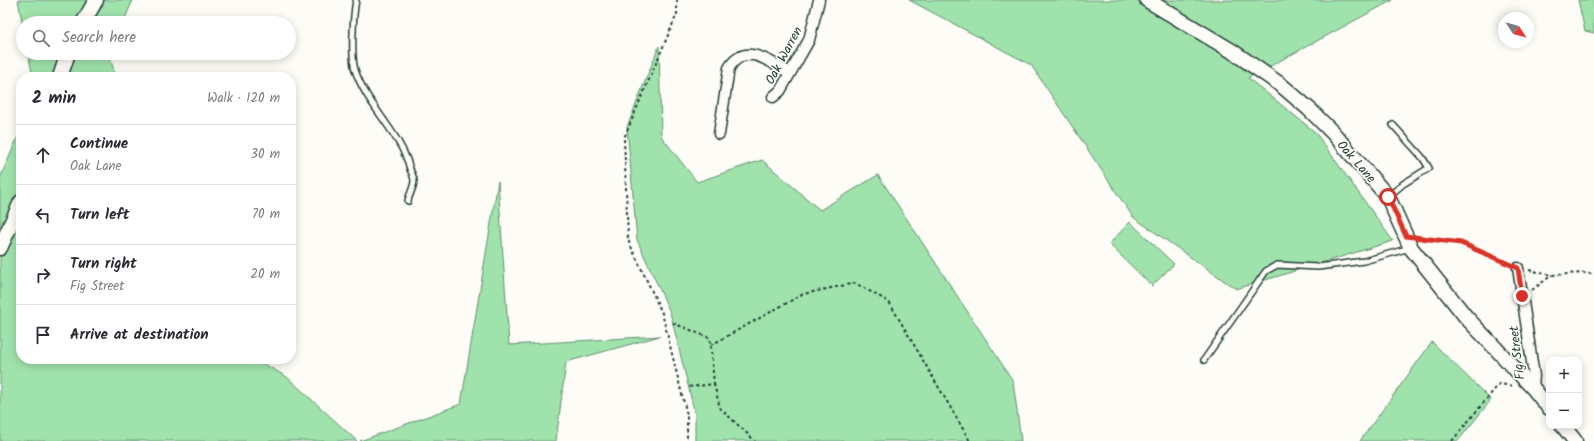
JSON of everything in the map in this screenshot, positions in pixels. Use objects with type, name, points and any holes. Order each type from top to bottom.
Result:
[{"type":"street","points":[[87,16],[96,0]]},
{"type":"street","name":"Oak Warren","points":[[773,97],[780,91],[809,40],[819,0]]},
{"type":"street","name":"Oak Lane","points":[[1147,0],[1232,52],[1281,85],[1309,109],[1388,197],[1408,242],[1466,317],[1533,388],[1546,404]]},
{"type":"street","points":[[719,134],[728,68],[734,60],[748,54],[756,55],[790,73]]},
{"type":"street","points":[[62,72],[66,60]]},
{"type":"street","points":[[0,248],[16,213]]},
{"type":"street","name":"Fig Street","points":[[1518,268],[1534,376],[1533,388]]},
{"type":"street","points":[[1565,429],[1575,441]]},
{"type":"lane","points":[[356,0],[354,10],[353,59],[365,92],[398,142],[408,162],[414,181],[408,201]]},
{"type":"lane","points":[[1388,197],[1403,184],[1429,168],[1422,157],[1393,125]]},
{"type":"lane","points":[[1204,360],[1266,271],[1277,265],[1318,267],[1364,261],[1408,242]]},
{"type":"path","points":[[677,0],[677,14],[624,138],[628,240],[662,313],[687,415],[687,441]]},
{"type":"path","points":[[1408,242],[1461,243],[1518,268],[1552,275],[1583,273],[1594,274]]},
{"type":"path","points":[[1522,296],[1540,286],[1552,275]]},
{"type":"path","points":[[711,346],[803,294],[855,283],[889,302],[970,441]]},
{"type":"path","points":[[673,323],[710,338],[714,384],[720,408],[755,441]]},
{"type":"path","points":[[688,386],[714,384]]},
{"type":"path","points":[[1452,441],[1499,384],[1533,388]]},
{"type":"green space","points":[[18,0],[133,0],[126,16],[21,16]]},
{"type":"green space","points":[[909,0],[1393,0],[1248,78],[1315,132],[1393,241],[1236,289],[1133,217],[1031,65]]},
{"type":"green space","points":[[1578,0],[1594,0],[1594,33],[1585,31]]},
{"type":"green space","points":[[659,46],[661,136],[697,182],[762,160],[820,210],[878,175],[1013,381],[1021,441],[695,441],[695,414],[670,312],[637,240],[627,127]]},
{"type":"green space","points":[[29,60],[111,60],[114,72],[32,72]]},
{"type":"green space","points":[[16,141],[16,364],[264,364],[287,377],[357,441],[0,441],[0,178]]},
{"type":"green space","points":[[498,181],[509,345],[660,336],[566,362],[556,441],[360,441],[461,404]]},
{"type":"green space","points":[[1130,222],[1174,264],[1152,286],[1109,244]]},
{"type":"green space","points":[[1432,342],[1491,400],[1458,441],[1360,441]]},
{"type":"route","points":[[1388,197],[1406,236],[1461,243],[1518,268],[1522,296]]}]
